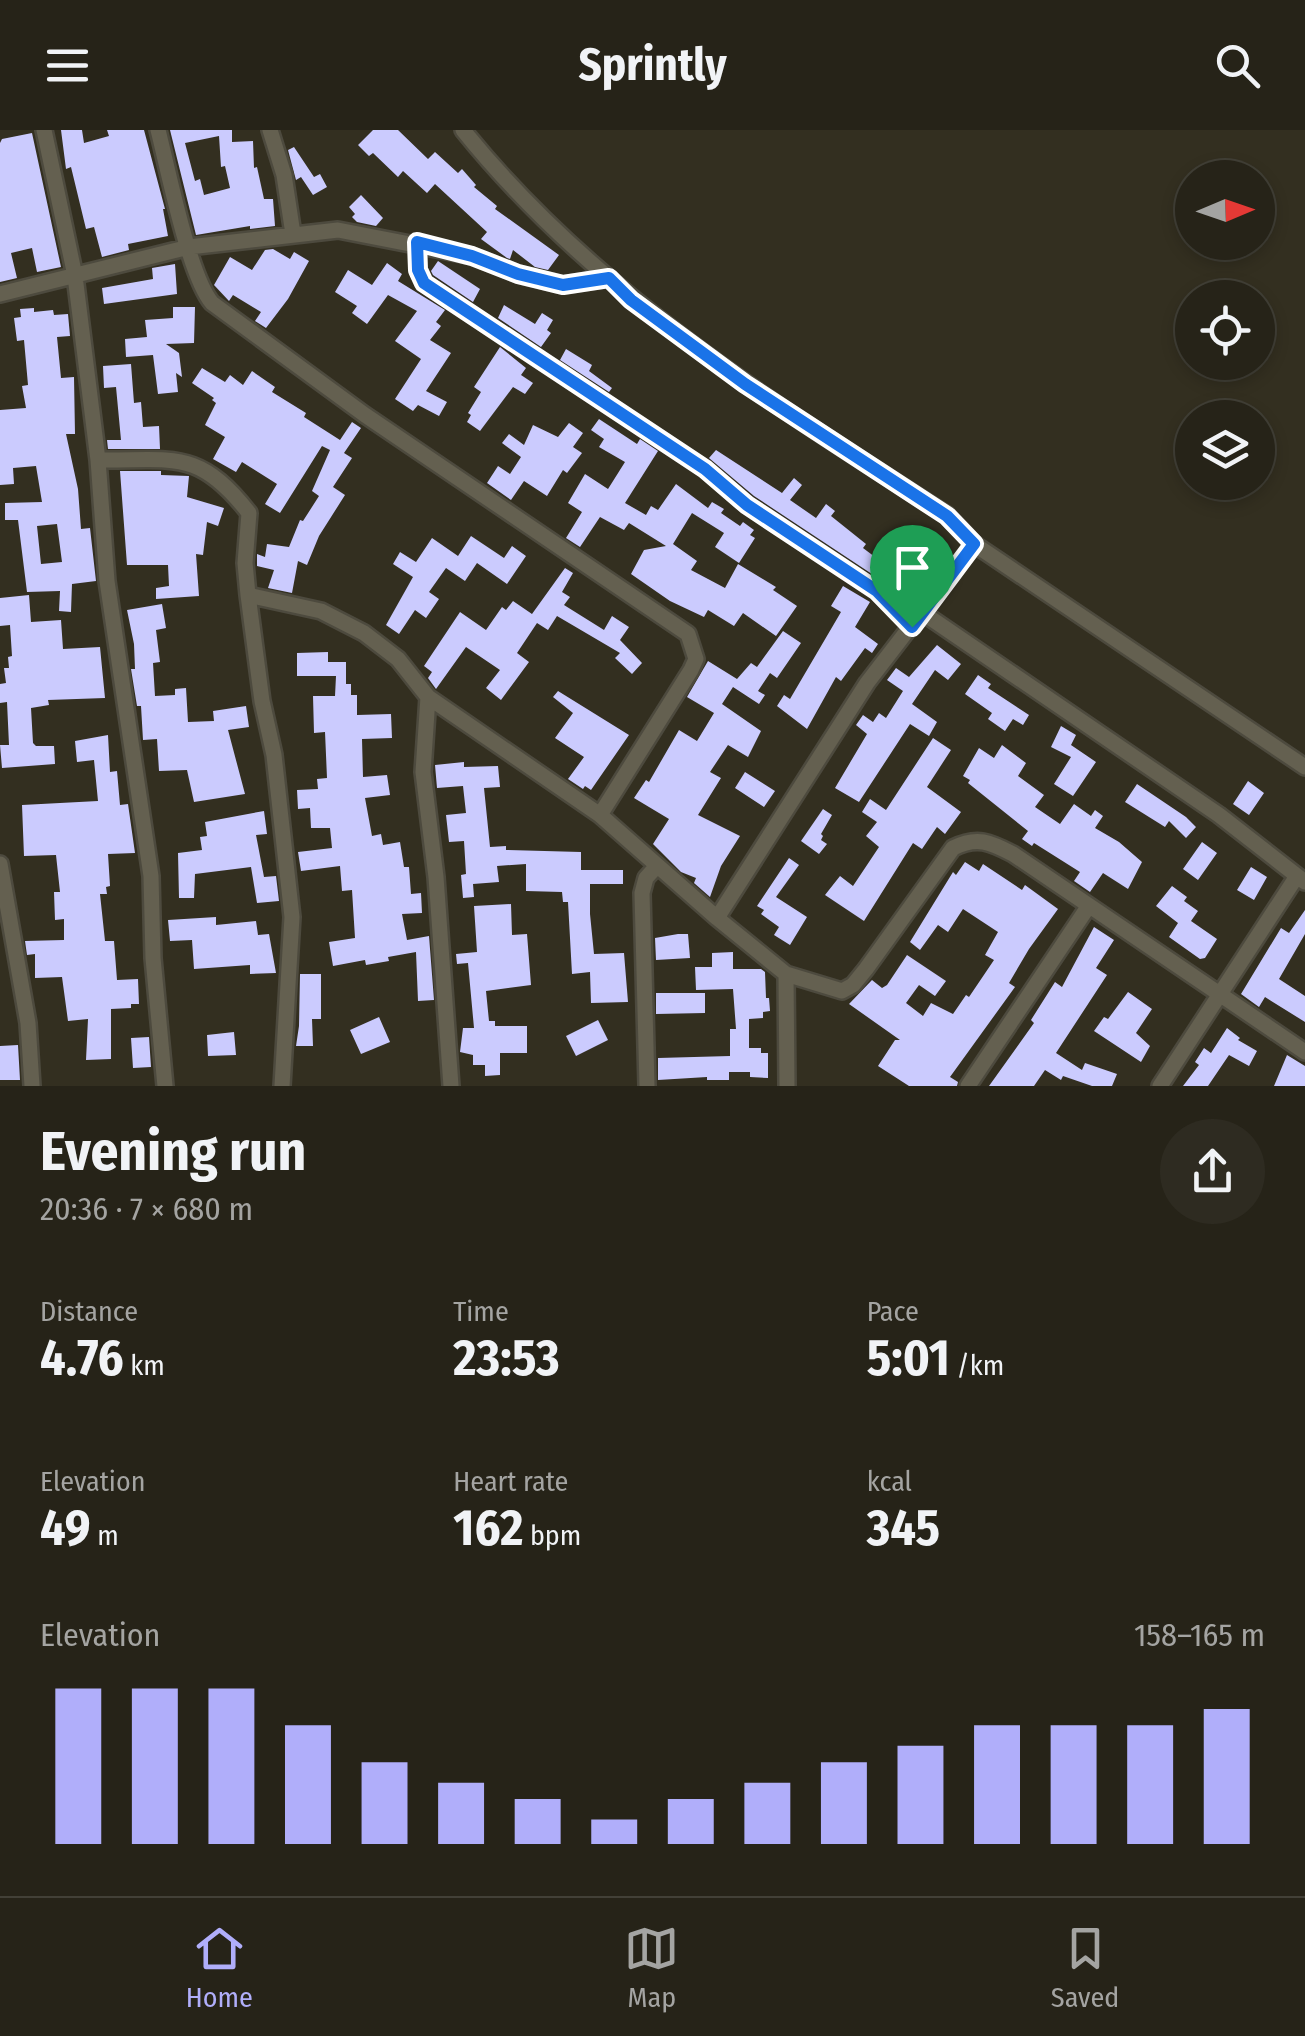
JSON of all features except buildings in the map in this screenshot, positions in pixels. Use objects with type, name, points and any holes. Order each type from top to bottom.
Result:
[{"type":"street","points":[[44,130],[75,276],[98,460],[107,581],[151,876],[152,958],[164,1086]]},
{"type":"street","points":[[158,130],[206,296],[380,425],[688,634],[696,659],[691,670],[600,815]]},
{"type":"street","points":[[270,130],[284,175],[293,234]]},
{"type":"street","points":[[462,130],[518,193],[631,300],[745,384],[947,516],[974,544],[1305,768]]},
{"type":"street","points":[[0,294],[189,247],[338,230],[417,242],[563,285],[609,278]]},
{"type":"street","points":[[417,242],[418,270],[424,283],[705,469],[747,505],[877,591],[912,627]]},
{"type":"street","points":[[98,460],[184,461],[220,480],[249,514],[245,563],[248,595],[274,755],[292,918],[282,1086]]},
{"type":"street","points":[[718,918],[867,683],[974,544]]},
{"type":"street","points":[[248,595],[321,611],[364,633],[398,659],[428,697],[600,815],[656,867],[786,974],[842,991],[853,985],[953,848],[968,840],[986,840],[1013,854],[1305,1052]]},
{"type":"street","points":[[923,613],[1219,815],[1301,879],[1219,994],[1160,1086]]},
{"type":"street","points":[[428,697],[423,772],[436,877],[452,1086]]},
{"type":"street","points":[[0,864],[28,1023],[32,1086]]},
{"type":"street","points":[[648,1086],[642,893],[646,878],[656,867]]},
{"type":"street","points":[[968,1086],[1088,907]]},
{"type":"street","points":[[786,974],[786,1086]]},
{"type":"route","points":[[417,242],[563,285],[609,278],[631,300],[745,384],[947,516],[974,544],[912,627],[877,591],[747,505],[705,469],[424,283],[418,270],[417,242]]}]
